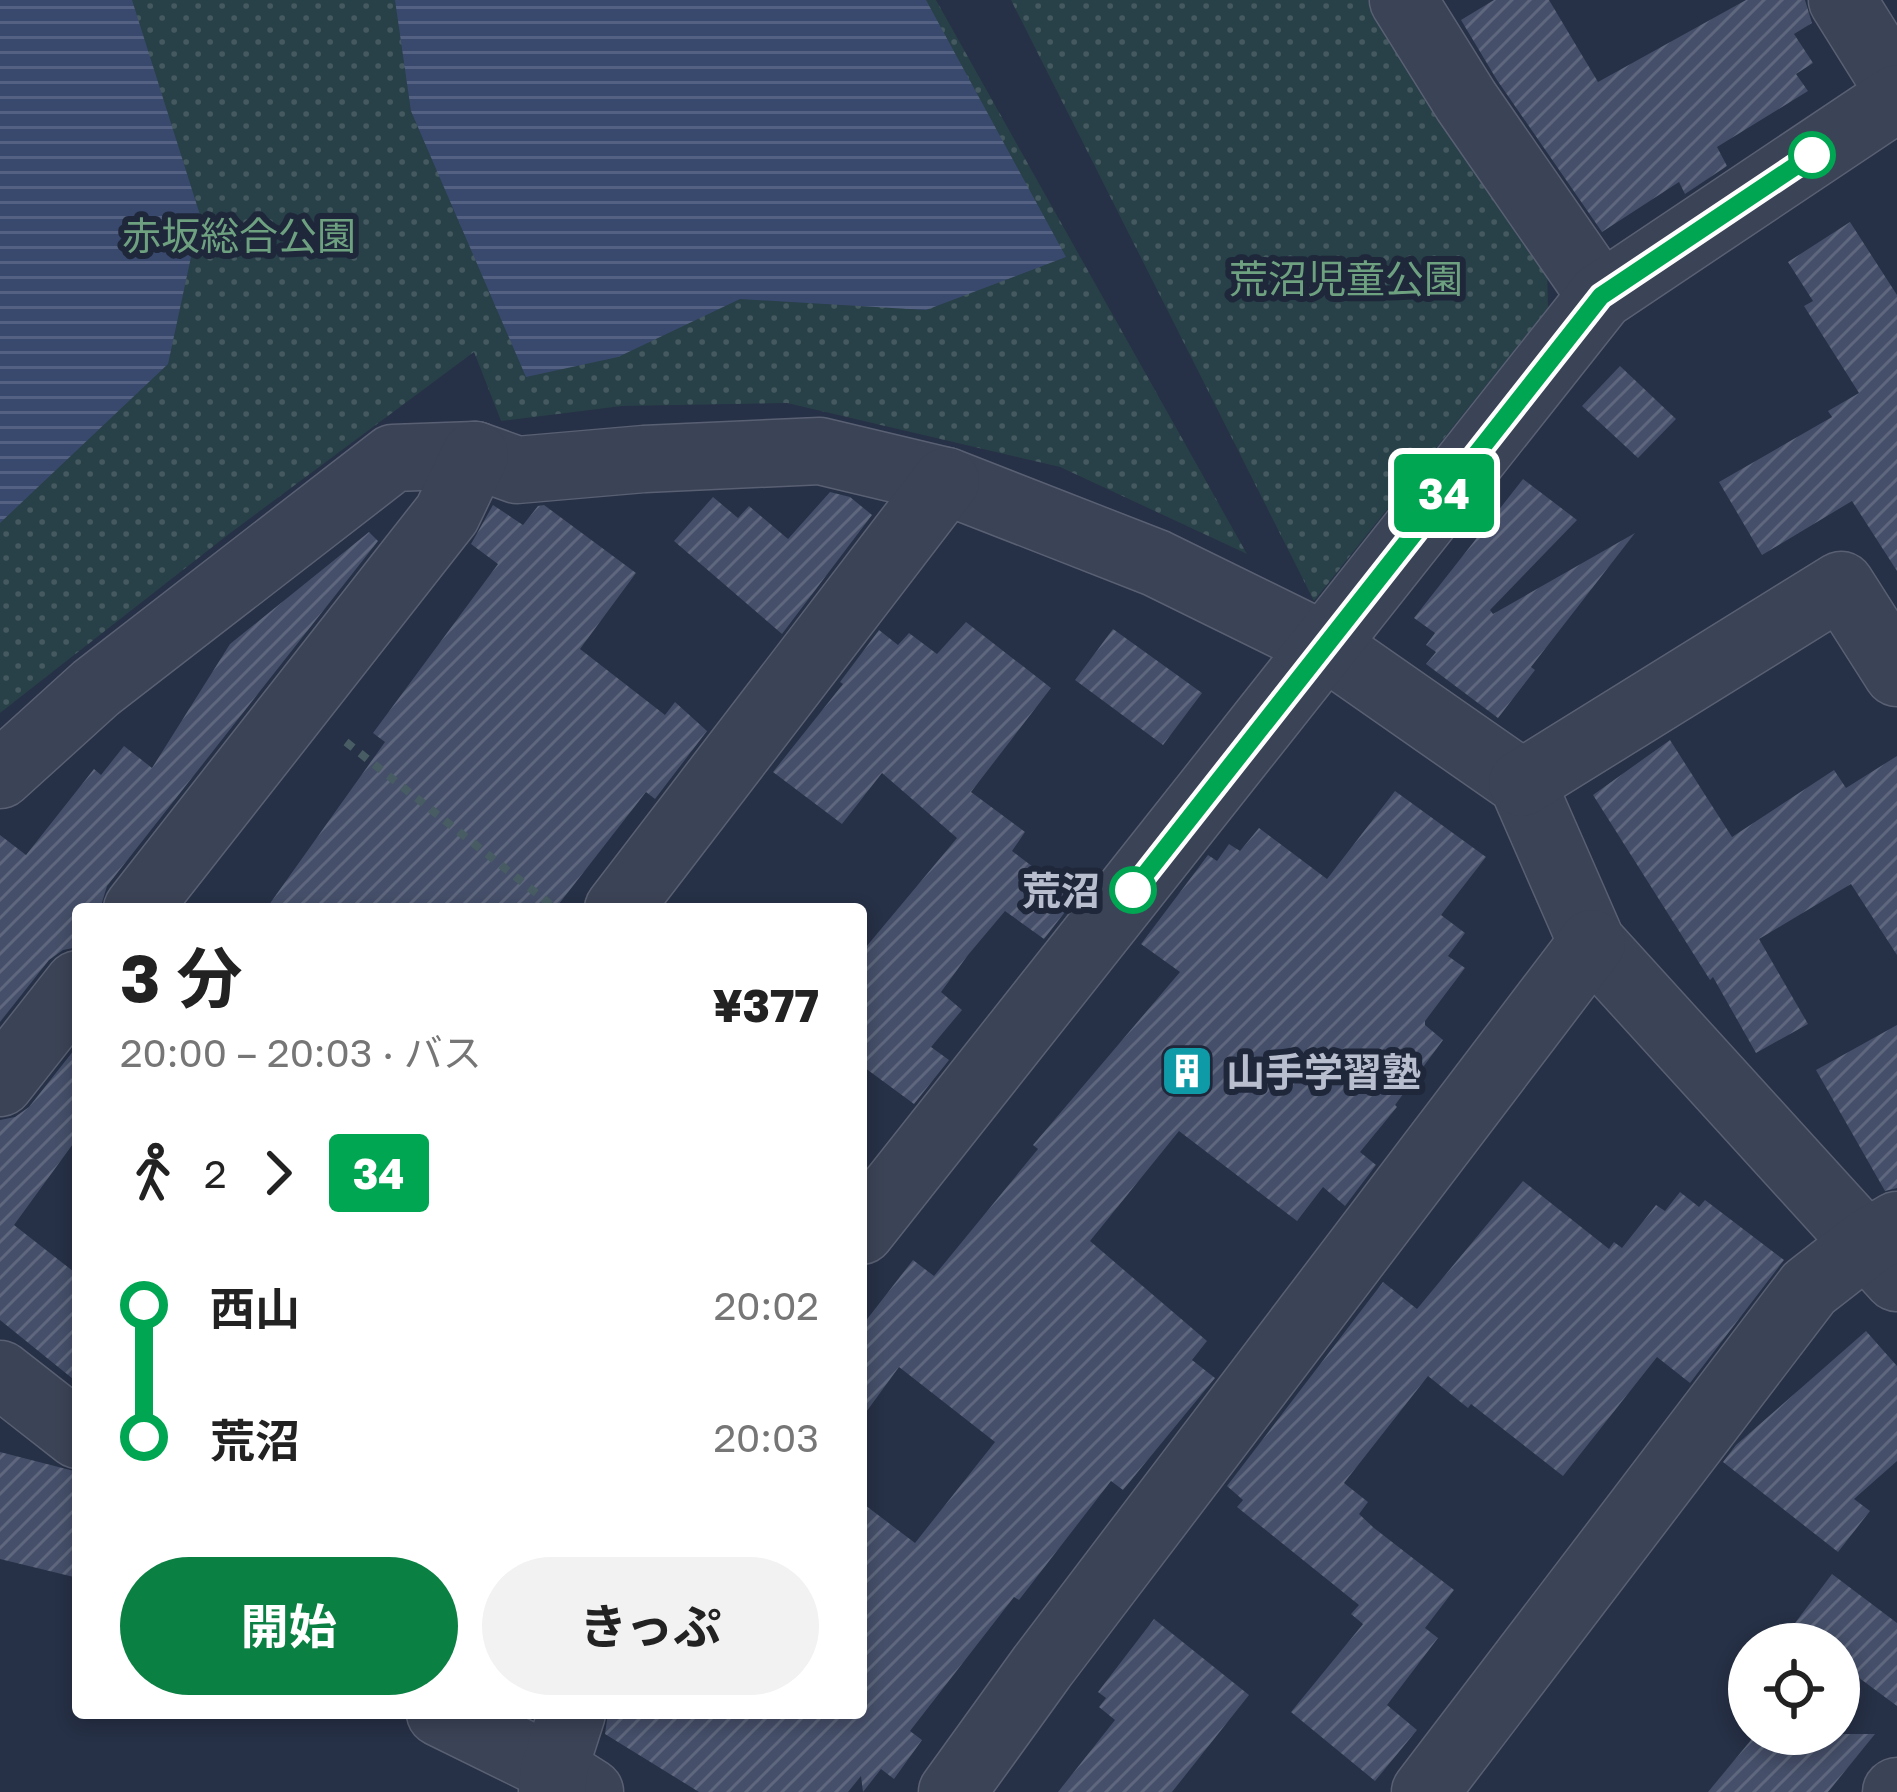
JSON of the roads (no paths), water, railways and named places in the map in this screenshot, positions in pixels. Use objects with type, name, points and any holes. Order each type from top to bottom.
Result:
[{"type":"street","points":[[1403,0],[1466,101],[1601,296]]},
{"type":"street","points":[[1842,0],[1897,88]]},
{"type":"street","points":[[867,1223],[1601,296],[1897,98]]},
{"type":"street","points":[[0,775],[96,688],[393,458],[475,454],[517,470],[820,451],[946,481],[1156,563],[1327,646],[1522,783],[1592,943],[1887,1248],[1809,1288],[1424,1792]]},
{"type":"street","points":[[142,903],[447,514],[475,454]]},
{"type":"street","points":[[623,903],[946,481]]},
{"type":"street","points":[[1522,783],[1841,585],[1897,673]]},
{"type":"street","points":[[952,1792],[1592,943]]},
{"type":"street","points":[[0,1083],[72,992]]},
{"type":"street","points":[[0,1375],[72,1430]]},
{"type":"street","points":[[454,1719],[567,1766]]},
{"type":"water","points":[[0,0],[132,0],[200,215],[168,364],[0,523]]},
{"type":"water","points":[[395,0],[926,0],[1066,257],[926,310],[740,299],[618,357],[526,377],[411,111]]},
{"type":"place","name":"荒沼","points":[[1133,890]]},
{"type":"place","name":"山手学習塾","points":[[1187,1071]]},
{"type":"park label","name":"赤坂総合公園","points":[[239,235]]},
{"type":"park label","name":"荒沼児童公園","points":[[1346,278]]}]
